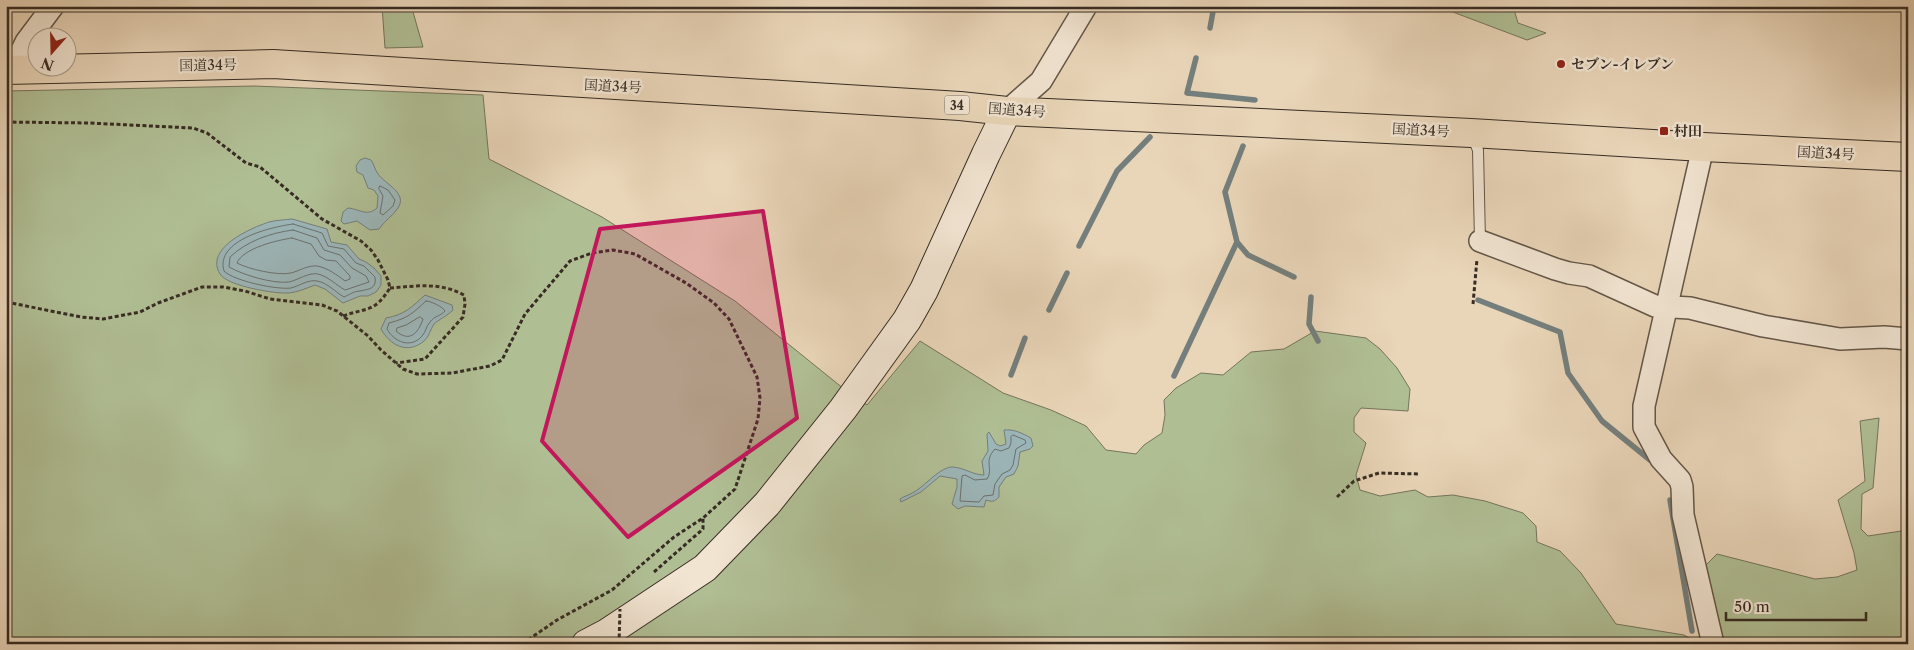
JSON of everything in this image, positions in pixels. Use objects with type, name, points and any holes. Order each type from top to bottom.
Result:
[{"type":"highway","name":"国道34号","points":[[9,70],[273,64],[950,105],[1007,111],[1471,133],[1908,157]]},
{"type":"street","points":[[9,70],[26,42],[53,6]]},
{"type":"street","points":[[586,644],[607,633],[705,568],[767,504],[837,416],[907,320],[924,290],[1007,111],[1041,82],[1086,6]]},
{"type":"street","points":[[1703,147],[1644,406],[1644,427],[1660,459],[1680,480],[1683,515],[1713,644]]},
{"type":"street","points":[[1480,241],[1556,269],[1589,276],[1655,306],[1690,308],[1763,326],[1840,339],[1908,339]]},
{"type":"lane","points":[[1471,133],[1478,150],[1480,241]]},
{"type":"path","points":[[6,122],[89,122],[193,128],[207,133],[236,157],[260,168],[298,197],[322,219],[361,241],[378,260],[390,288]]},
{"type":"path","points":[[1473,304],[1475,266],[1480,241]]},
{"type":"path","points":[[6,302],[81,317],[103,319],[140,312],[158,303],[202,287],[223,287],[245,291],[270,299],[322,305],[337,311],[368,336],[403,369],[417,374],[452,373],[490,366],[502,360],[525,314],[570,262],[592,253],[613,250],[635,254],[686,283],[707,298],[729,319],[757,377],[760,398],[758,419],[735,489],[703,518],[674,538],[612,590],[557,620],[522,644]]},
{"type":"path","points":[[343,316],[366,311],[379,303],[390,288],[427,285],[444,287],[464,295],[463,317],[424,359],[396,363]]},
{"type":"path","points":[[1338,497],[1354,481],[1379,473],[1419,474]]},
{"type":"path","points":[[650,576],[703,529],[703,518]]},
{"type":"path","points":[[619,644],[620,609],[626,602]]},
{"type":"highlighted area","points":[[763,211],[797,418],[628,537],[542,441],[600,229]]},
{"type":"green space","points":[[382,6],[415,6],[413,12],[423,47],[385,48]]},
{"type":"green space","points":[[1437,6],[1513,6],[1518,23],[1546,33],[1527,40]]},
{"type":"green space","points":[[254,86],[483,95],[489,159],[602,217],[735,301],[844,389],[867,405],[920,341],[1003,393],[1051,410],[1086,426],[1106,450],[1136,454],[1144,445],[1162,433],[1165,415],[1164,400],[1176,388],[1201,373],[1223,375],[1251,352],[1284,349],[1315,331],[1366,338],[1380,349],[1397,368],[1410,389],[1408,411],[1361,408],[1354,418],[1354,432],[1366,443],[1356,475],[1360,490],[1380,496],[1415,490],[1428,497],[1453,495],[1485,501],[1523,513],[1536,526],[1537,542],[1560,551],[1581,573],[1616,624],[1684,635],[1691,639],[1703,641],[1703,644],[6,644],[6,91]]},
{"type":"green space","points":[[1879,418],[1873,488],[1862,494],[1861,529],[1868,536],[1908,530],[1908,644],[1722,644],[1705,584],[1706,565],[1717,554],[1815,579],[1837,577],[1857,570],[1854,553],[1838,500],[1865,481],[1860,421]]},
{"type":"water","points":[[365,158],[371,160],[381,178],[398,193],[400,198],[400,203],[394,214],[379,229],[370,230],[357,221],[344,224],[341,221],[343,212],[348,208],[370,212],[377,208],[378,196],[374,190],[368,188],[363,175],[357,172],[356,166],[360,160]]},
{"type":"water","points":[[292,219],[327,229],[331,242],[347,245],[359,259],[374,268],[381,276],[381,285],[376,292],[343,303],[325,289],[315,285],[292,292],[273,292],[241,286],[220,274],[217,265],[218,256],[232,240],[269,222]]},
{"type":"water","points":[[425,295],[452,305],[453,310],[434,324],[426,339],[418,345],[405,348],[394,344],[381,329],[386,318],[403,313]]},
{"type":"water","points":[[1004,430],[1018,432],[1031,438],[1033,446],[1020,452],[1018,466],[1014,474],[1006,477],[999,487],[999,497],[996,500],[986,500],[984,507],[965,506],[958,509],[952,504],[957,487],[957,479],[940,476],[921,492],[901,502],[900,499],[948,468],[953,467],[984,475],[982,461],[988,451],[987,434],[989,432],[996,444],[1000,446],[1006,444]]},
{"type":"waterway","points":[[1210,28],[1214,6]]},
{"type":"waterway","points":[[1196,58],[1187,93],[1255,100]]},
{"type":"waterway","points":[[1079,246],[1117,171],[1150,137]]},
{"type":"waterway","points":[[1243,146],[1225,192],[1237,242],[1248,255],[1294,277]]},
{"type":"waterway","points":[[1174,376],[1237,242]]},
{"type":"waterway","points":[[1049,310],[1067,273]]},
{"type":"waterway","points":[[1311,297],[1309,324],[1318,341]]},
{"type":"waterway","points":[[1478,300],[1560,332],[1568,373],[1602,421],[1650,460]]},
{"type":"waterway","points":[[1011,375],[1025,338]]},
{"type":"waterway","points":[[1670,500],[1692,631]]},
{"type":"place","name":"セブン-イレブン","points":[[1561,64]]},
{"type":"place","name":"村田","points":[[1664,131]]}]
